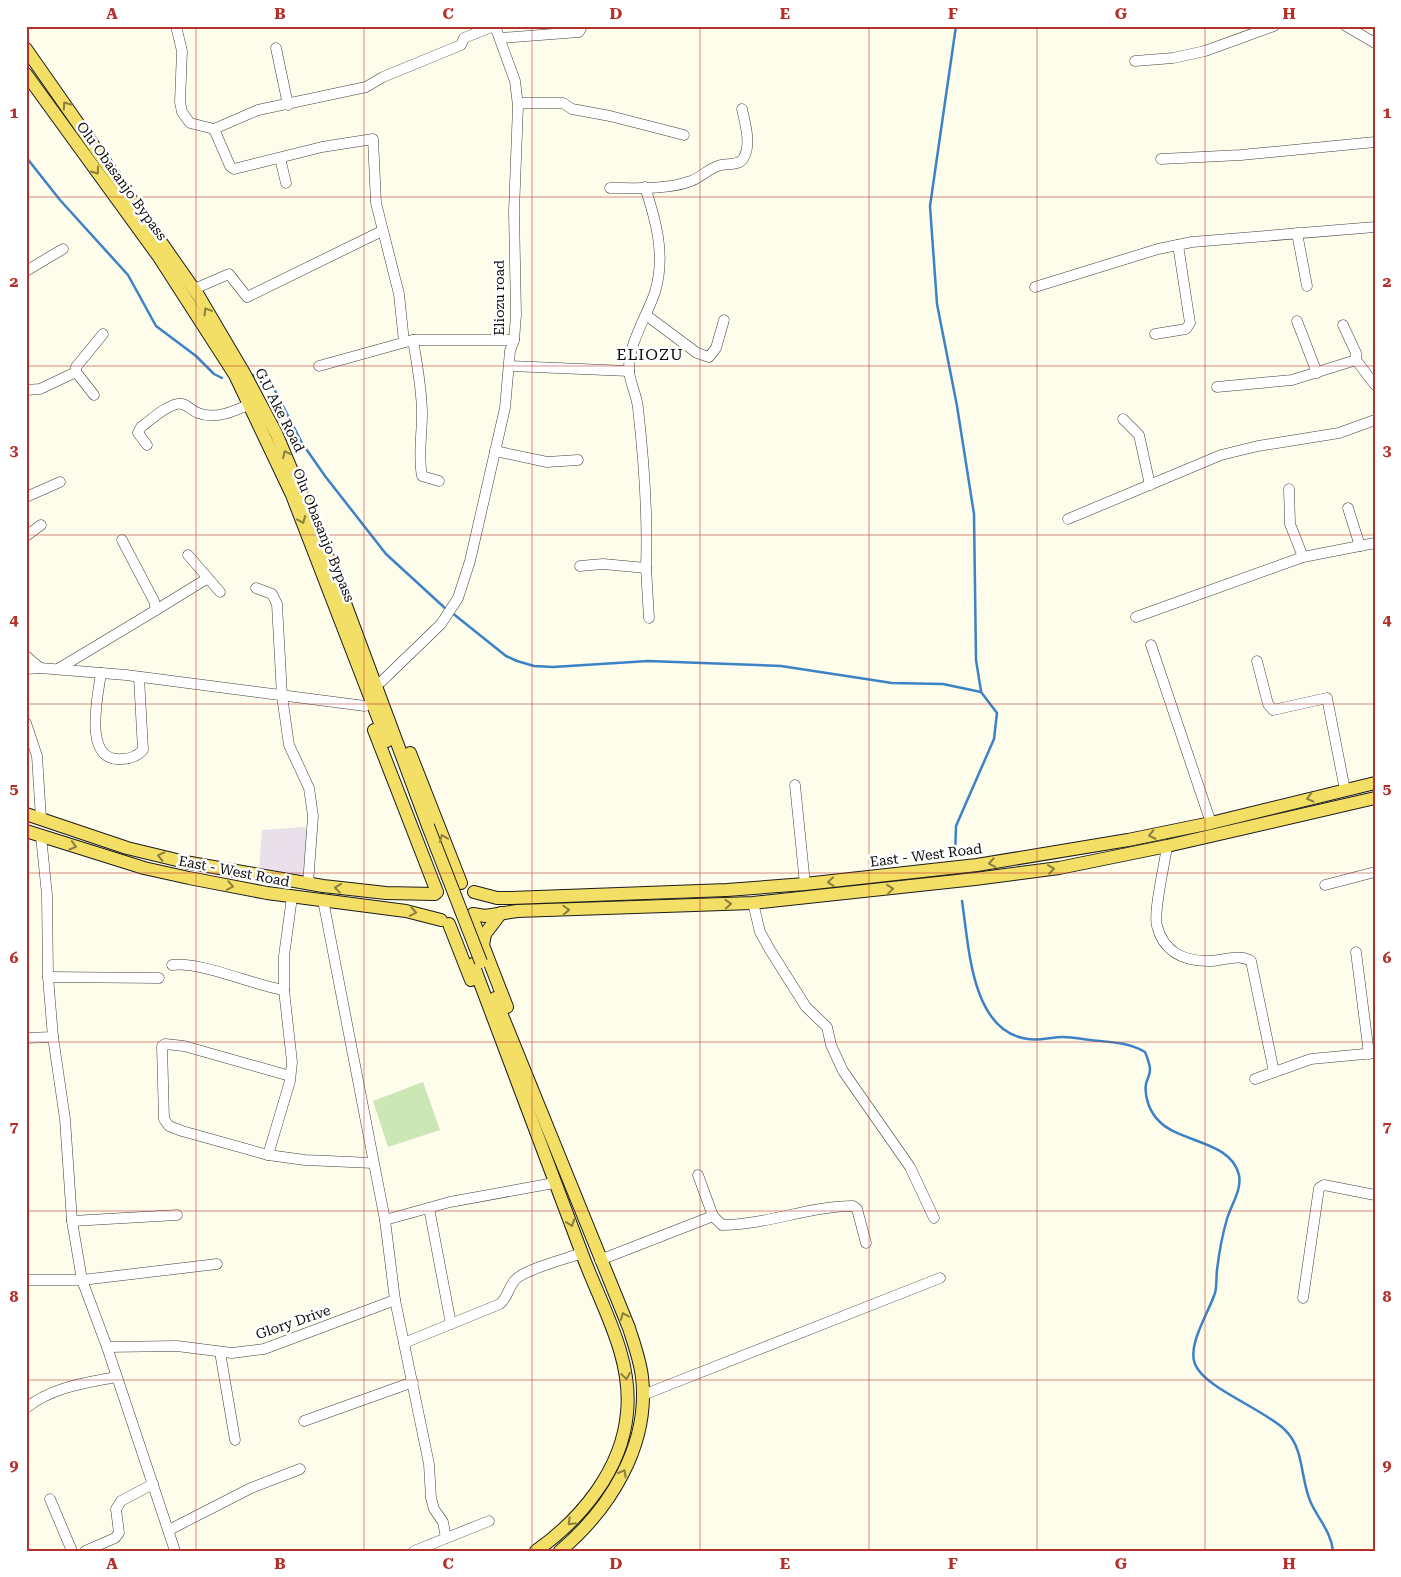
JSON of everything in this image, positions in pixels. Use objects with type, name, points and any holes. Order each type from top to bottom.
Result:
[{"type":"main road","name":"G.U Ake Road","points":[[26,49],[194,289],[244,373],[276,433],[321,554]]},
{"type":"main road","name":"Olu Obasanjo Bypass","points":[[26,74],[159,257],[218,347],[250,404],[282,470],[321,554],[424,827],[568,1196]]},
{"type":"main road","points":[[321,554],[355,614],[462,883],[474,892],[476,904],[473,916],[553,1127],[582,1254],[622,1354],[626,1374],[627,1414],[617,1454],[594,1495],[564,1529],[536,1551]]},
{"type":"main road","points":[[321,554],[334,624],[436,893],[434,908],[445,922],[534,1143],[554,1183],[568,1196],[600,1260],[639,1357],[642,1395],[640,1421],[635,1443],[617,1485],[589,1524],[560,1551]]},
{"type":"main road","name":"East - West Road","points":[[474,892],[497,898],[510,898],[727,890],[805,884],[977,865],[1128,840],[1211,823],[1375,783]]},
{"type":"main road","points":[[445,922],[463,923],[473,916],[501,913],[753,903],[900,888],[1059,868],[1168,846],[1375,798]]},
{"type":"main road","name":"East - West Road","points":[[26,814],[127,848],[193,863],[308,884],[386,894],[436,893]]},
{"type":"main road","name":"East - West Road","points":[[26,831],[144,868],[292,897],[406,911],[445,922]]},
{"type":"main road","points":[[436,893],[445,884],[462,883]]},
{"type":"main road","points":[[483,945],[485,934],[501,913]]},
{"type":"street","points":[[176,26],[182,51],[180,102],[182,112],[190,123],[214,129],[258,110],[366,87],[383,77],[461,44],[464,38],[495,26]]},
{"type":"street","name":"Eliozu road","points":[[381,682],[441,624],[458,598],[470,561],[505,408],[510,351],[514,340],[516,316],[513,262],[518,103],[515,82],[495,26]]},
{"type":"street","points":[[500,38],[579,32],[582,26]]},
{"type":"street","points":[[1346,26],[1375,43]]},
{"type":"street","points":[[1135,61],[1181,56],[1205,51],[1268,27]]},
{"type":"street","points":[[276,48],[288,105]]},
{"type":"street","points":[[518,103],[563,103],[572,109],[610,116],[684,136]]},
{"type":"street","points":[[610,188],[645,187],[691,181],[717,166],[740,162],[745,157],[747,129],[742,109]]},
{"type":"street","points":[[214,129],[230,166],[234,169],[322,147],[373,139],[376,203],[409,341],[419,369],[422,412],[420,467],[422,476],[439,481]]},
{"type":"street","points":[[1161,159],[1240,155],[1375,142]]},
{"type":"street","points":[[280,158],[286,184]]},
{"type":"street","points":[[645,187],[659,230],[660,255],[656,290],[631,354],[630,371],[638,404],[646,482],[646,568],[649,618]]},
{"type":"street","points":[[1035,287],[1119,260],[1178,245],[1375,226]]},
{"type":"street","points":[[194,289],[229,274],[247,297],[382,231]]},
{"type":"street","points":[[1297,233],[1308,286]]},
{"type":"street","points":[[1155,334],[1186,329],[1190,323],[1178,245]]},
{"type":"street","points":[[26,271],[62,249]]},
{"type":"street","points":[[646,316],[697,353],[709,357],[716,348],[724,320]]},
{"type":"street","points":[[1297,321],[1317,373]]},
{"type":"street","points":[[1343,325],[1356,353],[1356,360],[1375,385]]},
{"type":"street","points":[[94,395],[76,372],[76,366],[103,334]]},
{"type":"street","points":[[319,366],[409,341],[514,340]]},
{"type":"street","points":[[1217,387],[1292,380],[1356,360]]},
{"type":"street","points":[[510,366],[630,371]]},
{"type":"street","points":[[26,390],[40,390],[76,372]]},
{"type":"street","points":[[147,445],[138,433],[141,428],[176,404],[184,404],[198,413],[211,415],[230,414],[250,404]]},
{"type":"street","points":[[1123,419],[1139,435],[1150,485]]},
{"type":"street","points":[[1068,519],[1113,498],[1150,485],[1221,455],[1258,446],[1339,433],[1375,420]]},
{"type":"street","points":[[495,451],[547,462],[578,460]]},
{"type":"street","points":[[26,497],[60,482]]},
{"type":"street","points":[[1289,489],[1290,524],[1303,557]]},
{"type":"street","points":[[1348,508],[1360,546]]},
{"type":"street","points":[[26,536],[41,525]]},
{"type":"street","points":[[122,540],[154,601],[156,610]]},
{"type":"street","points":[[1136,617],[1303,557],[1375,543]]},
{"type":"street","points":[[188,555],[220,592]]},
{"type":"street","points":[[580,566],[603,564],[646,568]]},
{"type":"street","points":[[58,669],[208,578]]},
{"type":"street","points":[[256,588],[272,594],[277,604],[282,696],[289,745],[309,788],[313,816],[308,884]]},
{"type":"street","points":[[1151,645],[1211,823]]},
{"type":"street","points":[[26,656],[40,668]]},
{"type":"street","points":[[1257,662],[1268,704],[1273,710],[1327,698],[1345,790]]},
{"type":"street","points":[[26,669],[58,669],[139,677],[365,706]]},
{"type":"street","points":[[101,673],[95,722],[96,741],[106,756],[117,760],[133,757],[142,750],[139,677]]},
{"type":"street","points":[[26,723],[37,756],[41,819]]},
{"type":"street","points":[[795,785],[805,884]]},
{"type":"street","points":[[41,836],[47,895],[48,977],[53,1037],[65,1119],[72,1221],[82,1280],[107,1347],[175,1551]]},
{"type":"street","points":[[1168,846],[1157,926],[1168,947],[1182,958],[1209,961],[1242,958],[1250,961],[1274,1072]]},
{"type":"street","points":[[1325,885],[1375,872]]},
{"type":"street","points":[[268,1155],[290,1076],[292,1062],[284,990],[284,956],[292,897]]},
{"type":"street","points":[[323,900],[385,1220],[395,1300],[429,1464],[431,1498],[434,1509],[443,1522],[446,1538]]},
{"type":"street","points":[[753,903],[760,932],[770,950],[806,1007],[827,1027],[831,1045],[843,1072],[910,1167],[934,1218]]},
{"type":"street","points":[[1255,1079],[1311,1059],[1372,1053],[1356,952]]},
{"type":"street","points":[[172,965],[194,965],[262,986],[284,990]]},
{"type":"street","points":[[48,977],[159,978]]},
{"type":"street","points":[[26,1038],[53,1037]]},
{"type":"street","points":[[290,1076],[184,1046],[165,1044],[162,1046],[164,1119],[169,1126],[268,1155],[304,1160],[373,1163]]},
{"type":"street","points":[[698,1175],[713,1216],[722,1225],[737,1225],[794,1213],[853,1206],[857,1209],[866,1243]]},
{"type":"street","points":[[385,1220],[429,1208],[554,1183]]},
{"type":"street","points":[[1303,1298],[1319,1188],[1324,1185],[1375,1195]]},
{"type":"street","points":[[429,1208],[451,1324]]},
{"type":"street","points":[[72,1221],[177,1215]]},
{"type":"street","points":[[600,1260],[713,1216]]},
{"type":"street","points":[[404,1344],[500,1304],[507,1298],[515,1279],[529,1272],[582,1254]]},
{"type":"street","points":[[26,1280],[82,1280],[217,1264]]},
{"type":"street","points":[[642,1395],[940,1278]]},
{"type":"street","name":"Glory Drive","points":[[107,1347],[177,1346],[232,1353],[264,1349],[395,1300]]},
{"type":"street","points":[[220,1352],[235,1440]]},
{"type":"street","points":[[26,1408],[39,1397],[62,1389],[116,1377]]},
{"type":"street","points":[[304,1421],[413,1382]]},
{"type":"street","points":[[169,1530],[251,1488],[300,1469]]},
{"type":"street","points":[[85,1551],[115,1538],[119,1533],[116,1509],[121,1501],[153,1484]]},
{"type":"street","points":[[50,1499],[72,1551]]},
{"type":"street","points":[[414,1551],[489,1521]]},
{"type":"shaded area","points":[[305,827],[308,838],[306,879],[259,872],[262,830]]},
{"type":"green space","points":[[423,1082],[440,1130],[388,1147],[373,1101]]},
{"type":"waterway","points":[[956,26],[930,206],[937,304],[957,406],[974,514],[976,660],[981,691]]},
{"type":"waterway","points":[[26,157],[60,200],[128,275],[156,326],[196,356],[214,374],[222,378]]},
{"type":"waterway","points":[[251,375],[269,379],[302,443],[325,476],[386,554],[446,609]]},
{"type":"waterway","points":[[451,612],[506,656],[534,666],[553,667],[648,661],[781,666],[892,683],[943,684],[981,692],[997,713],[994,739],[956,826],[955,857]]},
{"type":"waterway","points":[[962,901],[967,941],[976,984],[984,1004],[995,1021],[1009,1033],[1028,1039],[1037,1040],[1063,1037],[1111,1042],[1125,1044],[1145,1052],[1150,1070],[1146,1084],[1146,1094],[1156,1118],[1169,1129],[1216,1149],[1226,1155],[1234,1164],[1240,1181],[1222,1238],[1215,1293],[1196,1338],[1193,1356],[1195,1364],[1210,1381],[1275,1422],[1291,1438],[1299,1455],[1311,1503],[1327,1532],[1333,1551]]},
{"type":"district","name":"ELIOZU","points":[[650,354]]}]
